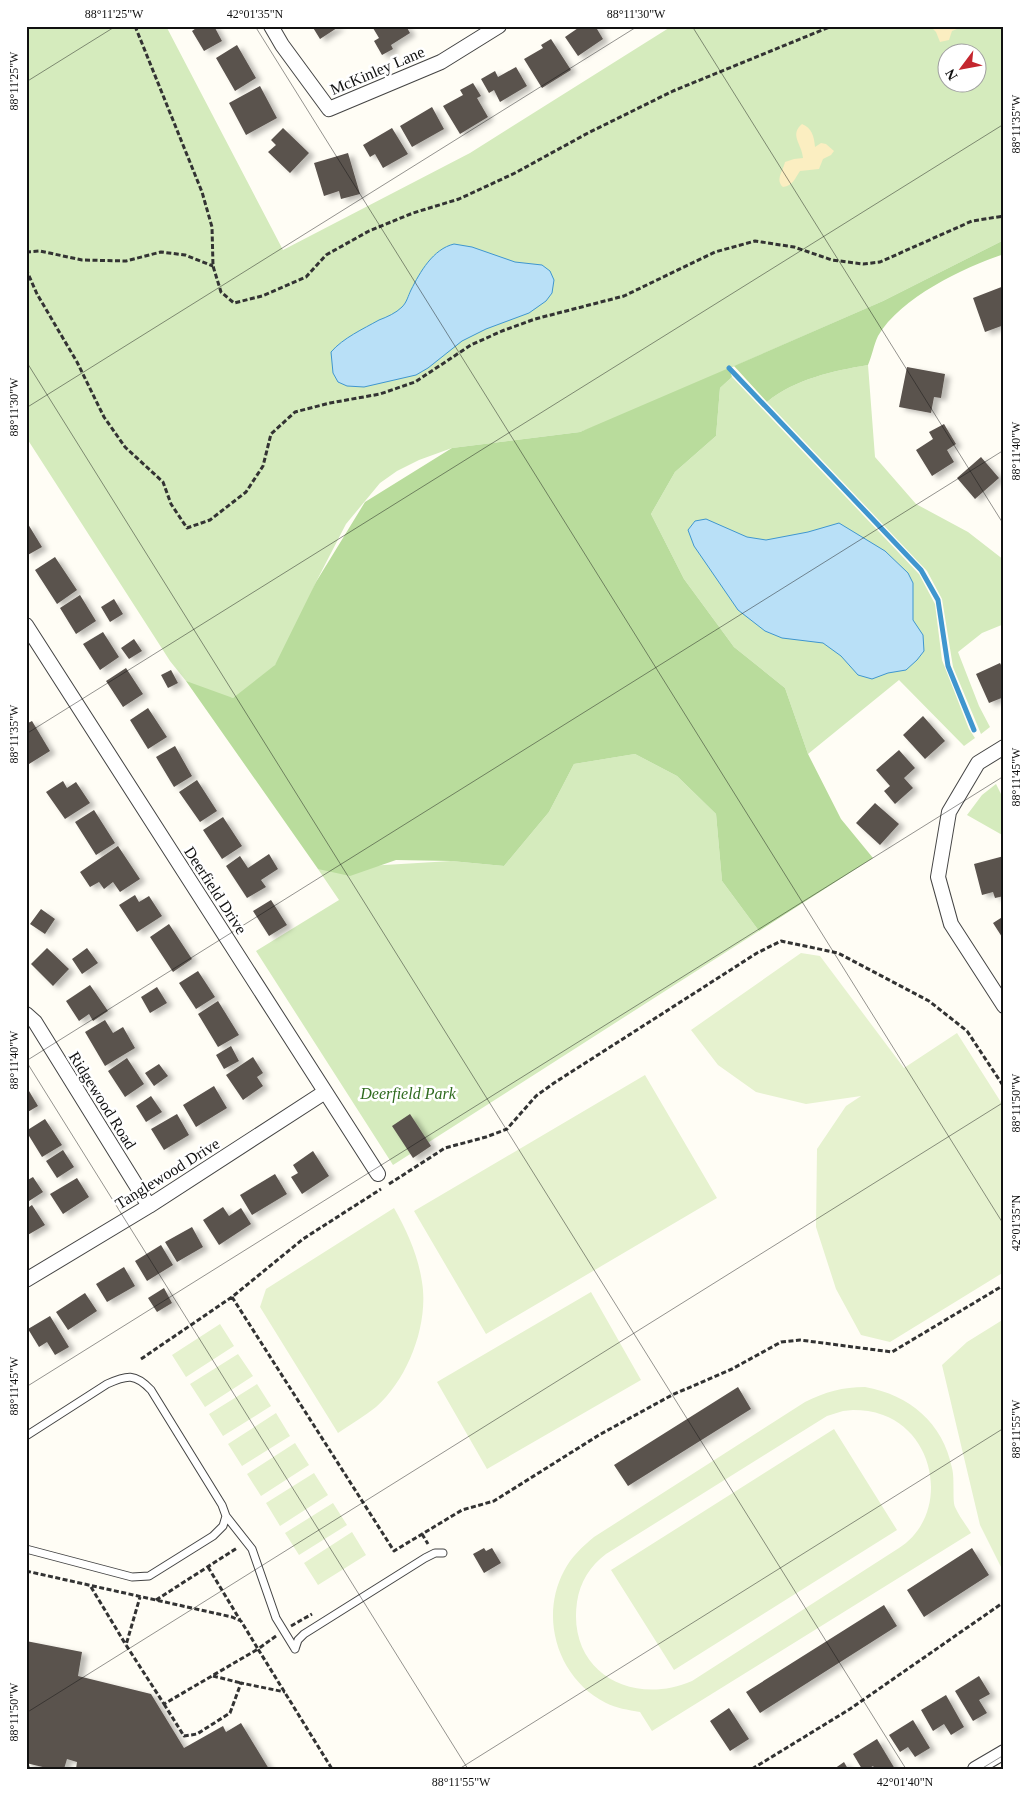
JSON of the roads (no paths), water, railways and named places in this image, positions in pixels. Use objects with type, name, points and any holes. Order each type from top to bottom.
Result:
[{"type":"street","name":"McKinley Lane","points":[[271,26],[282,45],[328,109],[441,62],[499,26]]},
{"type":"street","name":"Deerfield Drive","points":[[26,626],[32,646],[378,1174]]},
{"type":"street","points":[[1004,747],[978,763],[949,812],[938,877],[951,924],[1004,1006]]},
{"type":"street","name":"Ridgewood Road","points":[[26,1014],[35,1022],[149,1206]]},
{"type":"street","name":"Tanglewood Drive","points":[[26,1280],[149,1206],[325,1092]]},
{"type":"street","points":[[975,1769],[1004,1752]]},
{"type":"lane","points":[[26,1436],[107,1384],[120,1378],[132,1377],[142,1380],[151,1390],[222,1504],[226,1516],[252,1549],[276,1618],[295,1649],[298,1640],[304,1634],[425,1558],[435,1553],[443,1553]]},
{"type":"lane","points":[[26,1549],[132,1577],[149,1576],[213,1536],[223,1526],[226,1516]]},
{"type":"water","points":[[454,244],[472,247],[515,262],[542,265],[550,271],[554,280],[552,293],[546,301],[529,313],[486,329],[462,341],[428,368],[416,375],[364,387],[347,386],[338,382],[333,373],[331,352],[353,334],[400,309],[428,262],[440,251]]},
{"type":"water","points":[[706,519],[747,537],[766,540],[808,532],[839,523],[885,551],[908,573],[913,583],[913,620],[923,635],[924,651],[906,670],[888,673],[872,679],[858,675],[841,656],[823,643],[782,638],[765,631],[738,610],[694,546],[688,530],[695,521]]},
{"type":"waterway","points":[[729,368],[921,570],[938,600],[948,666],[974,730]]},
{"type":"park label","name":"Deerfield Park","points":[[408,1093]]}]
